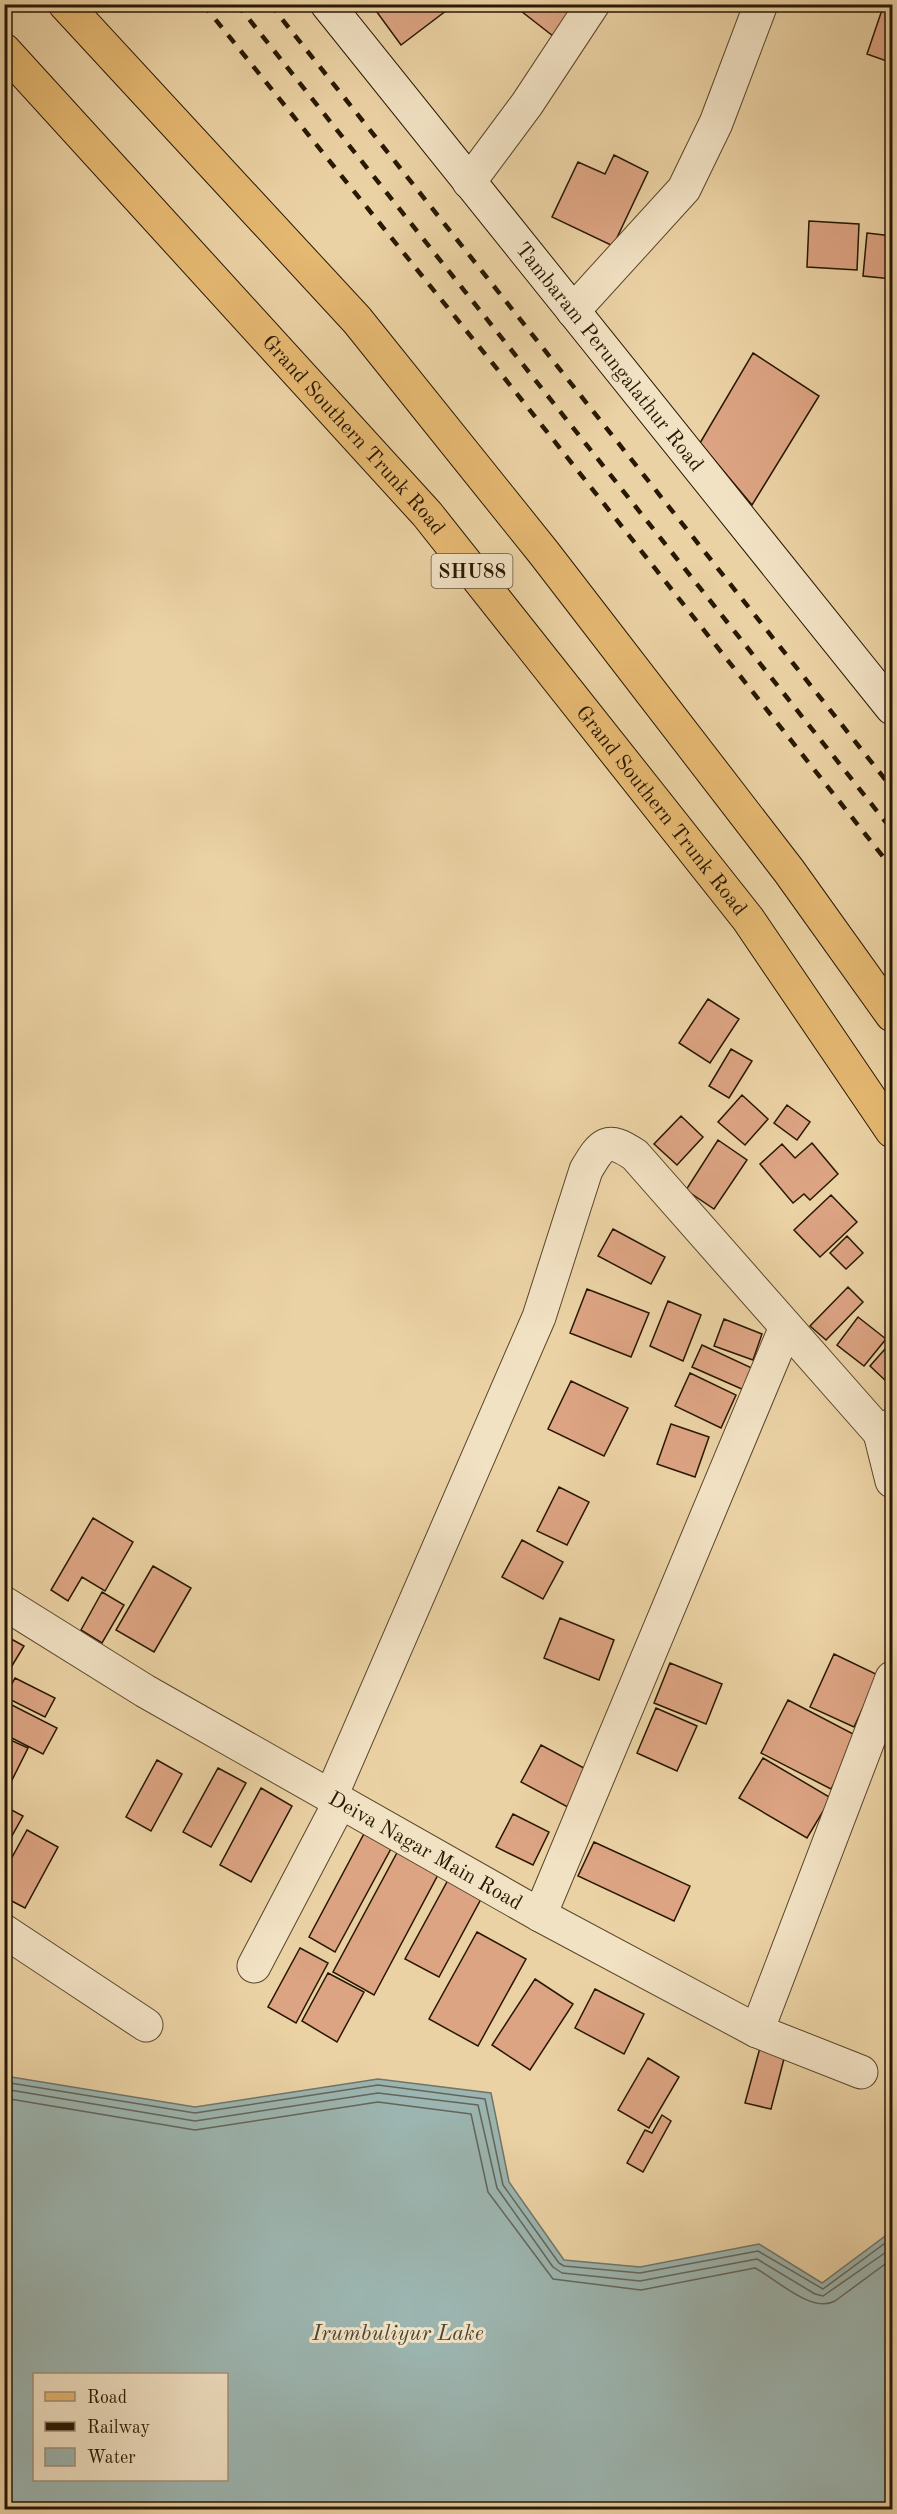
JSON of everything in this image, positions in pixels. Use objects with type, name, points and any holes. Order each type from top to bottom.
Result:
[{"type":"main road","name":"SHU88","points":[[65,4],[357,320],[566,581],[789,871],[892,1015]]},
{"type":"main road","name":"Grand Southern Trunk Road","points":[[4,50],[427,514],[748,920],[892,1131]]},
{"type":"street","points":[[469,182],[527,104],[592,4]]},
{"type":"street","points":[[573,311],[684,189],[716,123],[761,4]]},
{"type":"street","name":"Tambaram Perungalathur Road","points":[[337,9],[469,182],[892,708]]},
{"type":"street","points":[[254,1966],[336,1799],[539,1317],[586,1170],[596,1153],[605,1145],[618,1144],[635,1155],[786,1327],[886,1429],[892,1481]]},
{"type":"street","points":[[540,1915],[786,1327]]},
{"type":"street","name":"Deiva Nagar Main Road","points":[[4,1603],[145,1691],[540,1915],[757,2031],[861,2072]]},
{"type":"street","points":[[757,2031],[892,1678]]},
{"type":"street","points":[[4,1931],[146,2025]]},
{"type":"water","name":"Irumbuliyur Lake","points":[[5,2076],[195,2107],[378,2079],[491,2093],[509,2182],[564,2260],[640,2267],[759,2244],[822,2283],[892,2231],[892,2509],[5,2509]]},
{"type":"building","points":[[371,4],[455,4],[401,45]]},
{"type":"building","points":[[512,4],[577,4],[553,36]]},
{"type":"building","points":[[884,4],[892,4],[892,63],[867,54]]},
{"type":"building","points":[[614,155],[648,172],[613,246],[552,217],[578,162],[605,174]]},
{"type":"building","points":[[809,221],[859,224],[857,270],[807,267]]},
{"type":"building","points":[[867,233],[892,236],[892,279],[863,276]]},
{"type":"building","points":[[753,353],[819,396],[752,505],[700,443]]},
{"type":"building","points":[[708,999],[739,1019],[710,1063],[679,1043]]},
{"type":"building","points":[[731,1049],[752,1061],[729,1098],[709,1086]]},
{"type":"building","points":[[742,1095],[768,1119],[745,1145],[718,1122]]},
{"type":"building","points":[[787,1105],[810,1122],[797,1140],[774,1123]]},
{"type":"building","points":[[681,1116],[703,1137],[677,1165],[654,1144]]},
{"type":"building","points":[[718,1140],[747,1160],[714,1209],[686,1190]]},
{"type":"building","points":[[812,1143],[838,1174],[810,1200],[804,1194],[793,1203],[760,1164],[782,1144],[795,1158]]},
{"type":"building","points":[[831,1195],[857,1222],[820,1257],[794,1230]]},
{"type":"building","points":[[613,1229],[665,1257],[651,1284],[598,1256]]},
{"type":"building","points":[[847,1236],[863,1253],[846,1269],[830,1253]]},
{"type":"building","points":[[848,1287],[863,1302],[826,1340],[810,1326]]},
{"type":"building","points":[[587,1289],[649,1313],[631,1357],[570,1333]]},
{"type":"building","points":[[668,1301],[701,1315],[683,1361],[650,1346]]},
{"type":"building","points":[[858,1317],[886,1339],[864,1366],[837,1345]]},
{"type":"building","points":[[724,1319],[762,1334],[753,1360],[714,1346]]},
{"type":"building","points":[[892,1341],[892,1378],[888,1383],[870,1366]]},
{"type":"building","points":[[702,1345],[754,1369],[744,1390],[692,1367]]},
{"type":"building","points":[[690,1373],[736,1395],[721,1428],[675,1406]]},
{"type":"building","points":[[571,1381],[628,1408],[604,1456],[548,1429]]},
{"type":"building","points":[[671,1424],[709,1437],[695,1477],[657,1464]]},
{"type":"building","points":[[559,1487],[589,1502],[567,1545],[537,1531]]},
{"type":"building","points":[[93,1518],[133,1542],[105,1591],[82,1577],[68,1601],[51,1590]]},
{"type":"building","points":[[522,1540],[563,1562],[543,1599],[502,1577]]},
{"type":"building","points":[[153,1566],[191,1588],[154,1652],[116,1630]]},
{"type":"building","points":[[102,1592],[124,1605],[102,1643],[81,1630]]},
{"type":"building","points":[[560,1618],[614,1640],[599,1680],[544,1658]]},
{"type":"building","points":[[4,1635],[24,1646],[4,1679]]},
{"type":"building","points":[[834,1654],[878,1675],[854,1727],[810,1707]]},
{"type":"building","points":[[670,1663],[722,1684],[706,1724],[654,1703]]},
{"type":"building","points":[[15,1678],[55,1698],[45,1717],[5,1697]]},
{"type":"building","points":[[788,1700],[859,1737],[831,1789],[761,1753]]},
{"type":"building","points":[[4,1701],[57,1728],[43,1754],[4,1734]]},
{"type":"building","points":[[656,1708],[697,1726],[677,1771],[637,1753]]},
{"type":"building","points":[[4,1737],[28,1748],[4,1796]]},
{"type":"building","points":[[541,1745],[597,1775],[577,1812],[521,1782]]},
{"type":"building","points":[[763,1758],[831,1798],[807,1838],[739,1798]]},
{"type":"building","points":[[157,1760],[182,1774],[151,1831],[126,1817]]},
{"type":"building","points":[[218,1768],[246,1783],[211,1847],[183,1832]]},
{"type":"building","points":[[261,1788],[292,1806],[251,1882],[220,1865]]},
{"type":"building","points":[[4,1806],[23,1816],[4,1850]]},
{"type":"building","points":[[513,1814],[549,1832],[533,1865],[496,1847]]},
{"type":"building","points":[[27,1830],[58,1847],[25,1908],[4,1897],[4,1872]]},
{"type":"building","points":[[366,1830],[393,1845],[335,1952],[309,1937]]},
{"type":"building","points":[[594,1842],[690,1886],[674,1921],[578,1876]]},
{"type":"building","points":[[399,1849],[440,1871],[374,1995],[333,1972]]},
{"type":"building","points":[[448,1880],[481,1899],[439,1977],[405,1959]]},
{"type":"building","points":[[477,1932],[526,1959],[478,2046],[429,2019]]},
{"type":"building","points":[[300,1948],[328,1963],[296,2023],[268,2007]]},
{"type":"building","points":[[328,1973],[364,1992],[337,2042],[302,2021]]},
{"type":"building","points":[[535,1979],[573,2004],[530,2070],[492,2045]]},
{"type":"building","points":[[595,1989],[644,2014],[624,2054],[575,2028]]},
{"type":"building","points":[[761,2044],[786,2051],[771,2109],[745,2103]]},
{"type":"building","points":[[648,2058],[679,2077],[649,2128],[618,2110]]},
{"type":"building","points":[[662,2115],[671,2121],[643,2172],[627,2163],[645,2130],[652,2133]]},
{"type":"railway","points":[[203,4],[506,380],[892,868]]},
{"type":"railway","points":[[237,4],[892,830]]},
{"type":"railway","points":[[270,4],[892,788]]}]
